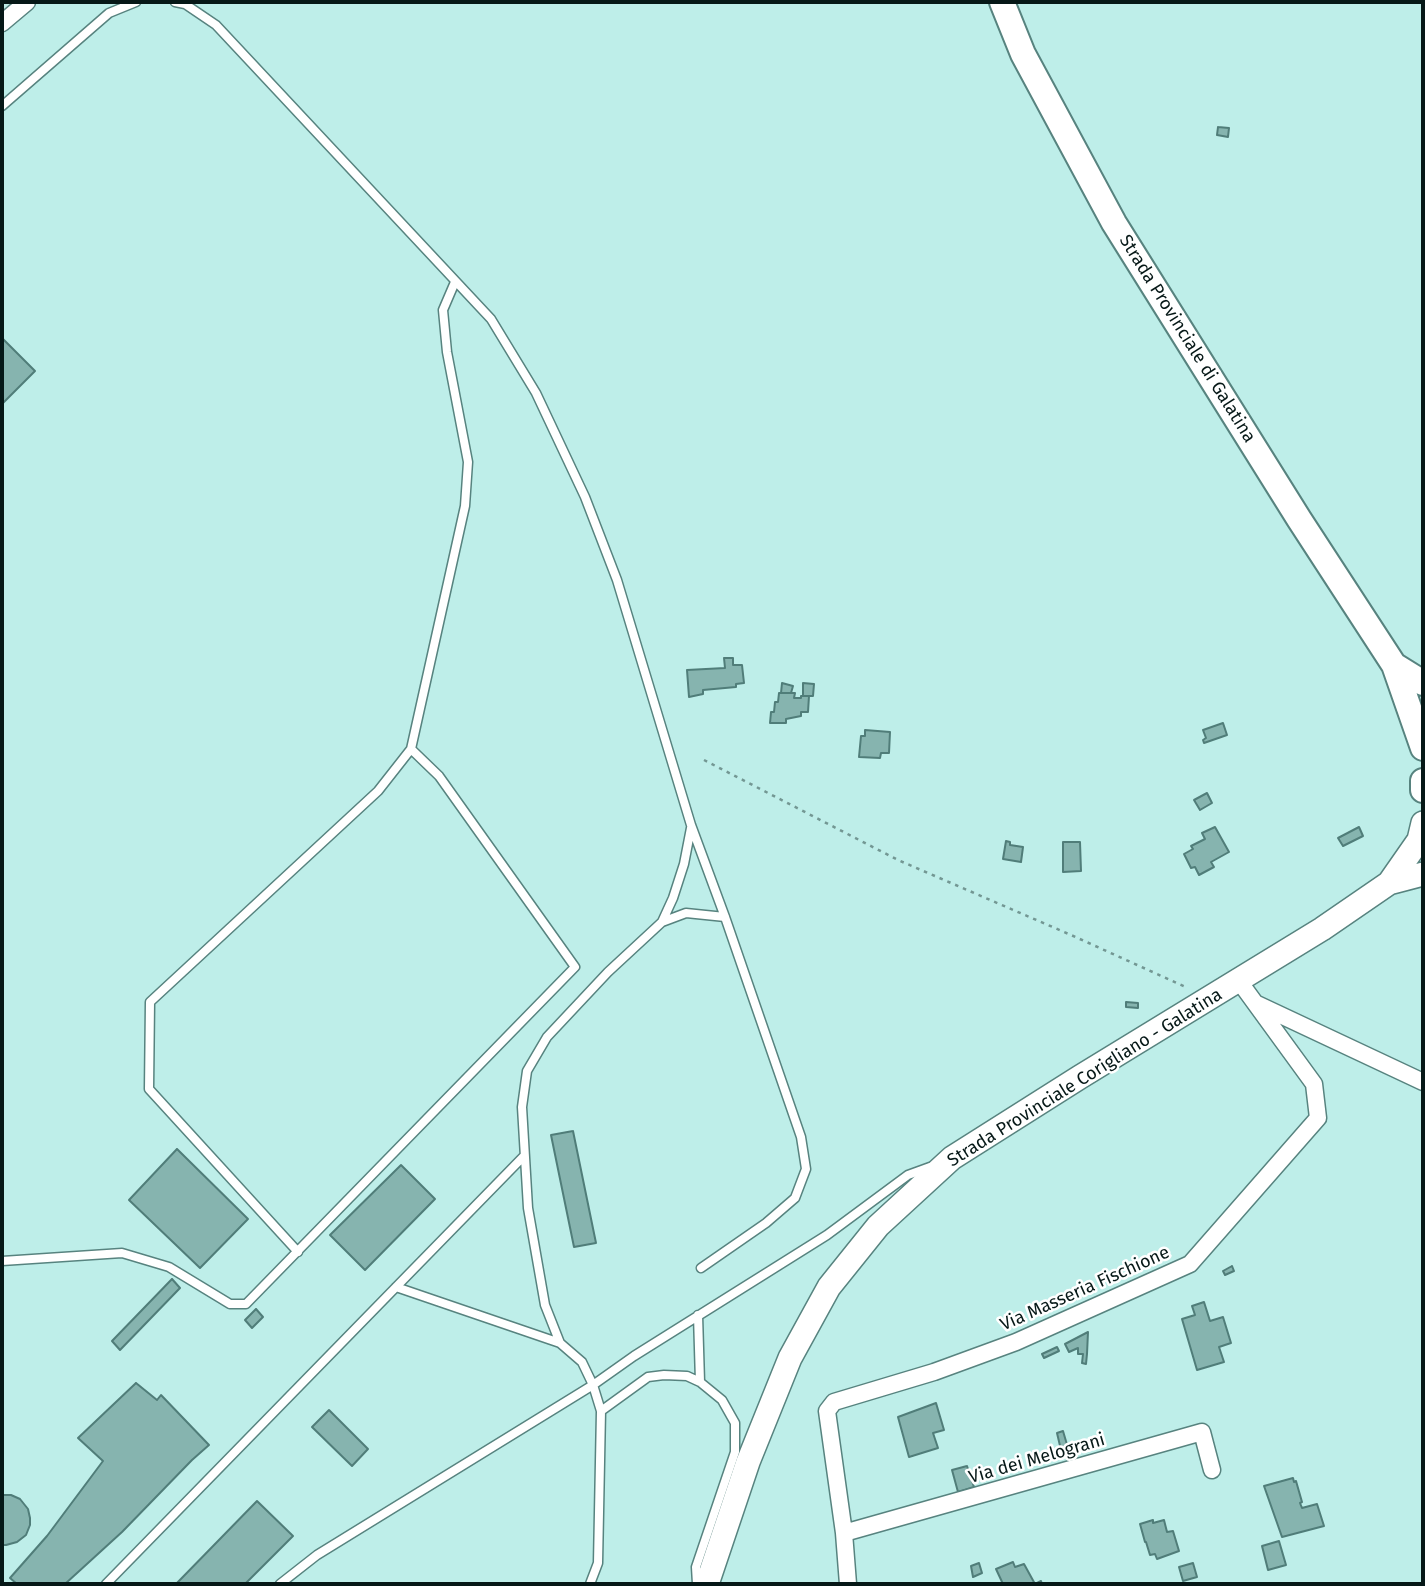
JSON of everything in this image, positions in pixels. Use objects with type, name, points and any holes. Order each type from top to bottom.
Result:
[{"type":"main road","name":"Strada Provinciale di Galatina","points":[[1002,2],[1023,54],[1114,223],[1299,519],[1394,665],[1423,748]]},
{"type":"main road","name":"Strada Provinciale di Galatina","points":[[1394,665],[1423,683]]},
{"type":"main road","points":[[1423,781],[1423,790]]},
{"type":"main road","name":"Strada Provinciale Corigliano - Galatina","points":[[1389,883],[1419,840],[1423,823]]},
{"type":"main road","name":"Strada Provinciale Corigliano - Galatina","points":[[707,1584],[748,1462],[790,1357],[829,1287],[878,1226],[952,1158],[1322,929],[1389,883],[1423,874]]},
{"type":"street","points":[[2,23],[26,2]]},
{"type":"street","name":"Via Masseria Fischione","points":[[848,1584],[844,1533],[827,1410],[834,1402],[934,1372],[1016,1342],[1190,1264],[1318,1118],[1314,1084],[1239,981]]},
{"type":"street","points":[[1256,1003],[1423,1082]]},
{"type":"street","name":"Via dei Melograni","points":[[844,1533],[1202,1432],[1212,1470]]},
{"type":"lane","points":[[2,106],[109,13],[136,2]]},
{"type":"lane","points":[[175,2],[185,4],[216,25],[491,319],[536,393],[585,497],[617,580],[691,825],[801,1137],[806,1169],[795,1198],[766,1223],[701,1268]]},
{"type":"lane","points":[[298,1252],[149,1089],[150,1002],[378,791],[411,749],[466,506],[468,462],[446,352],[443,310],[455,282]]},
{"type":"lane","points":[[2,1261],[122,1253],[169,1267],[230,1304],[246,1304],[575,967],[439,776],[411,749]]},
{"type":"lane","points":[[559,1343],[545,1305],[528,1208],[522,1107],[527,1071],[547,1037],[608,972],[662,922],[684,864],[691,825]]},
{"type":"lane","points":[[662,922],[686,914],[725,917]]},
{"type":"lane","points":[[106,1584],[524,1156]]},
{"type":"lane","points":[[280,1584],[317,1555],[593,1385],[634,1356],[827,1235],[908,1175],[952,1158]]},
{"type":"lane","points":[[396,1287],[559,1343],[582,1362],[593,1385],[600,1411],[597,1563],[590,1584]]},
{"type":"lane","points":[[698,1315],[701,1382]]},
{"type":"lane","points":[[600,1411],[648,1377],[687,1376],[701,1382],[722,1400],[735,1423],[736,1452],[696,1567],[697,1584]]},
{"type":"path","points":[[704,760],[898,860],[1210,998]]},
{"type":"building","points":[[1218,127],[1229,128],[1228,137],[1217,135]]},
{"type":"building","points":[[2,338],[35,371],[2,404]]},
{"type":"building","points":[[724,658],[733,658],[733,665],[742,665],[744,683],[736,684],[736,687],[703,690],[703,694],[689,697],[687,670],[725,668]]},
{"type":"building","points":[[782,683],[793,686],[791,693],[781,693]]},
{"type":"building","points":[[803,683],[814,684],[813,696],[803,696]]},
{"type":"building","points":[[779,693],[795,693],[794,698],[809,696],[808,712],[801,712],[801,716],[786,719],[786,723],[770,723],[771,712],[774,712]]},
{"type":"building","points":[[1223,723],[1227,735],[1204,743],[1206,738],[1203,730]]},
{"type":"building","points":[[865,730],[890,732],[889,753],[881,753],[880,758],[859,757],[861,736],[865,736]]},
{"type":"building","points":[[1207,793],[1212,803],[1200,810],[1194,800]]},
{"type":"building","points":[[1215,827],[1229,852],[1211,862],[1214,867],[1199,875],[1195,867],[1191,868],[1184,854],[1193,849],[1191,846],[1205,839],[1202,833]]},
{"type":"building","points":[[1359,827],[1363,836],[1343,846],[1338,838]]},
{"type":"building","points":[[1006,841],[1010,842],[1010,845],[1023,847],[1021,862],[1003,859]]},
{"type":"building","points":[[1063,842],[1080,842],[1081,871],[1063,872]]},
{"type":"building","points":[[1126,1002],[1138,1003],[1138,1008],[1126,1007]]},
{"type":"building","points":[[573,1131],[596,1243],[574,1247],[551,1135]]},
{"type":"building","points":[[177,1149],[248,1219],[200,1268],[129,1200]]},
{"type":"building","points":[[401,1165],[435,1199],[365,1270],[330,1235]]},
{"type":"building","points":[[1232,1266],[1234,1271],[1225,1275],[1223,1271]]},
{"type":"building","points":[[172,1279],[180,1288],[120,1350],[112,1341]]},
{"type":"building","points":[[1204,1302],[1210,1321],[1223,1317],[1231,1343],[1219,1347],[1224,1362],[1197,1370],[1182,1319],[1195,1315],[1192,1306]]},
{"type":"building","points":[[256,1309],[263,1317],[252,1328],[245,1320]]},
{"type":"building","points":[[1088,1332],[1086,1364],[1082,1363],[1083,1354],[1078,1354],[1078,1348],[1069,1352],[1065,1344]]},
{"type":"building","points":[[1057,1347],[1059,1351],[1044,1358],[1042,1354]]},
{"type":"building","points":[[136,1383],[157,1400],[161,1395],[209,1445],[122,1532],[65,1584],[17,1584],[10,1578],[47,1536],[103,1461],[78,1438]]},
{"type":"building","points":[[936,1403],[944,1430],[933,1433],[938,1448],[909,1457],[898,1417]]},
{"type":"building","points":[[329,1410],[368,1449],[352,1466],[312,1427]]},
{"type":"building","points":[[1063,1431],[1068,1448],[1061,1450],[1057,1433]]},
{"type":"building","points":[[967,1466],[974,1487],[958,1492],[952,1470]]},
{"type":"building","points":[[1293,1478],[1302,1508],[1317,1504],[1324,1526],[1282,1537],[1264,1486]]},
{"type":"building","points":[[2,1495],[20,1499],[28,1509],[30,1518],[26,1535],[17,1542],[6,1545],[2,1545]]},
{"type":"building","points":[[257,1501],[293,1536],[245,1584],[176,1584]]},
{"type":"building","points":[[1153,1520],[1153,1523],[1164,1520],[1167,1532],[1173,1531],[1179,1551],[1157,1559],[1155,1554],[1150,1555],[1140,1524]]},
{"type":"building","points":[[1279,1541],[1286,1565],[1268,1570],[1262,1546]]},
{"type":"building","points":[[1013,1562],[1015,1567],[1024,1564],[1035,1584],[1003,1584],[996,1569]]},
{"type":"building","points":[[979,1563],[982,1573],[973,1577],[971,1566]]},
{"type":"building","points":[[1193,1563],[1197,1577],[1183,1581],[1179,1567]]}]
